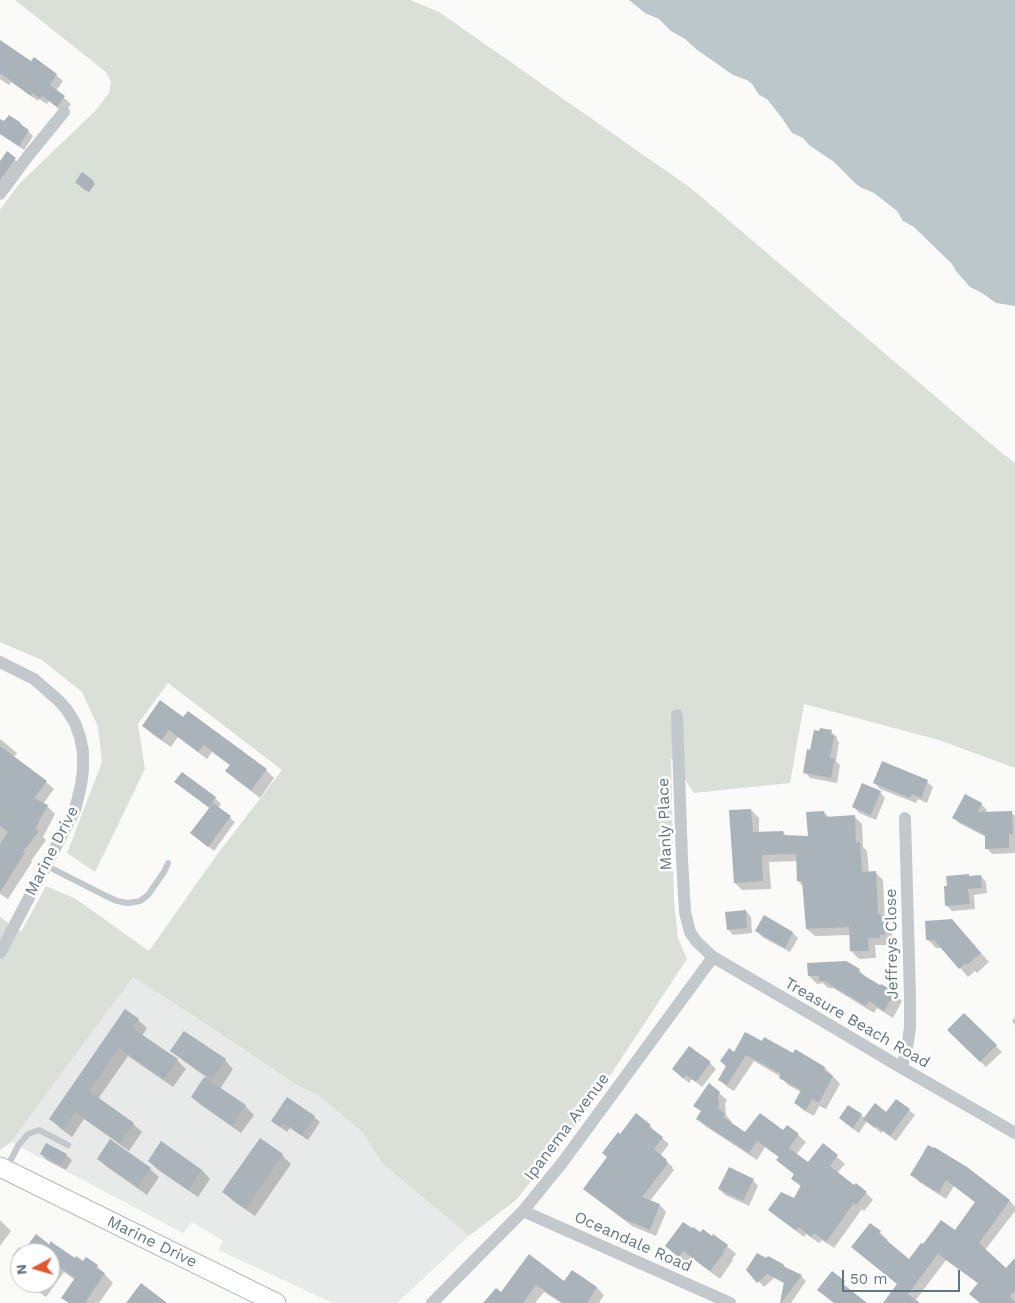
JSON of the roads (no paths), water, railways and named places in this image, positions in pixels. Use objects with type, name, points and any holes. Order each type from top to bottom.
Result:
[{"type":"street","points":[[0,194],[64,112]]},
{"type":"street","name":"Marine Drive","points":[[0,662],[34,679],[58,700],[71,717],[80,737],[83,752],[81,786],[75,810],[0,953]]},
{"type":"street","name":"Manly Place","points":[[677,715],[685,912],[690,932]]},
{"type":"street","name":"Jeffreys Close","points":[[902,1068],[910,1027],[905,818]]},
{"type":"street","name":"Treasure Beach Road","points":[[690,932],[696,941],[713,957],[1015,1133]]},
{"type":"street","name":"Ipanema Avenue","points":[[432,1303],[523,1211],[562,1163],[713,957]]},
{"type":"street","name":"Marine Drive","points":[[2,1169],[276,1303]]},
{"type":"street","name":"Oceandale Road","points":[[523,1211],[730,1303]]},
{"type":"lane","points":[[45,866],[117,901],[128,903],[140,901],[148,895],[168,863]]},
{"type":"lane","points":[[2,1169],[28,1134],[39,1130],[68,1145]]}]
